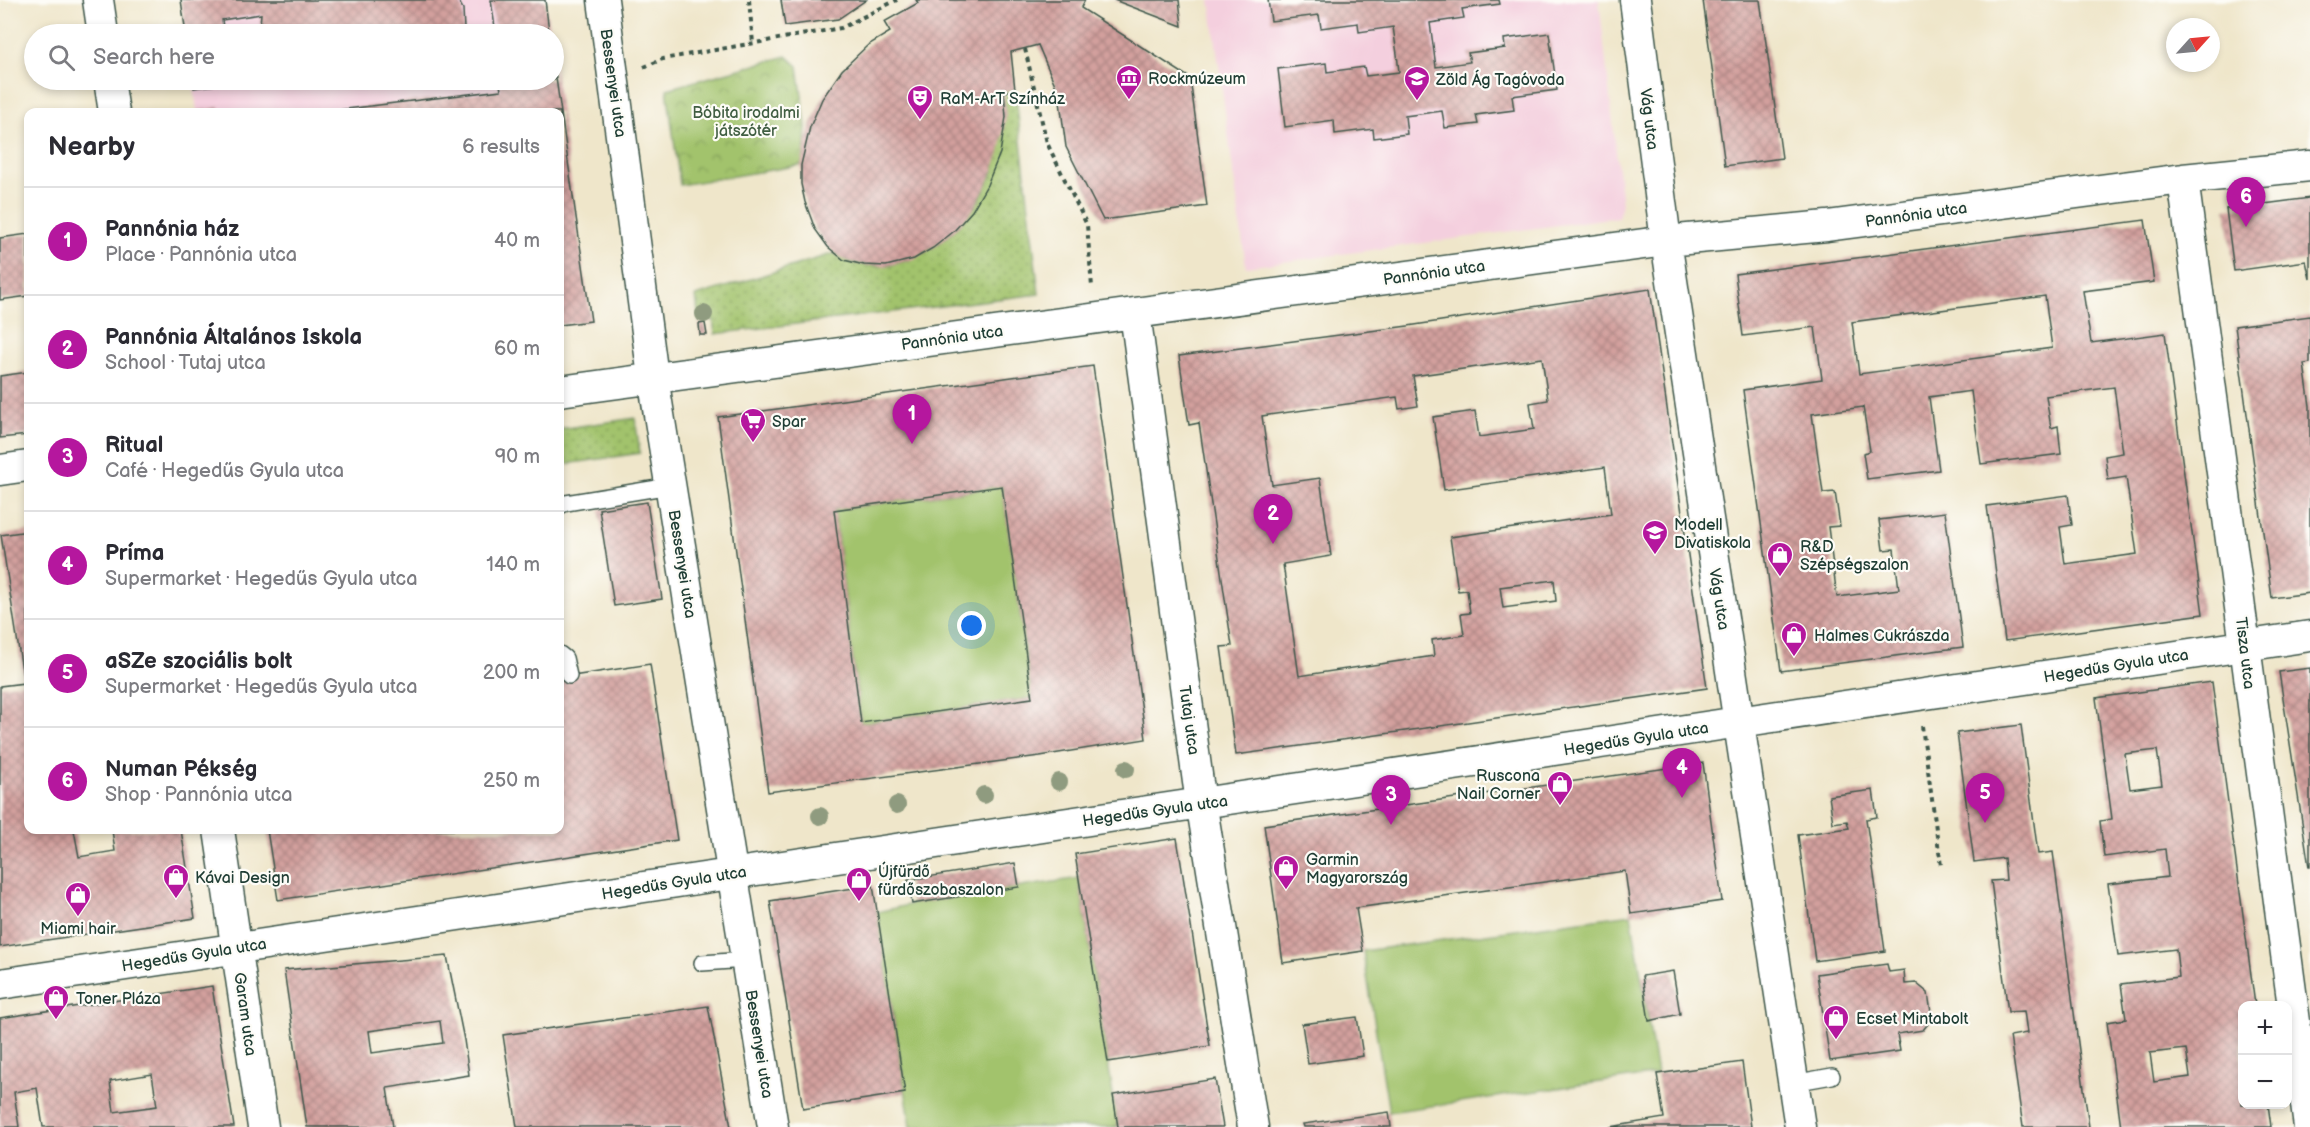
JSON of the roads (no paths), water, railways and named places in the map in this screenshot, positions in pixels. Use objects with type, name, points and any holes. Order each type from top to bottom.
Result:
[{"type":"street","points":[[98,0],[102,24]]},
{"type":"street","name":"Bessenyei utca","points":[[603,0],[653,377],[773,1127]]},
{"type":"street","name":"Vág utca","points":[[1635,0],[1666,241],[1800,1127]]},
{"type":"street","points":[[111,90],[113,108]]},
{"type":"street","name":"Pannónia utca","points":[[564,390],[1666,241],[1827,226],[2183,179],[2310,166]]},
{"type":"street","name":"Tisza utca","points":[[2183,179],[2308,1127]]},
{"type":"street","name":"Tutaj utca","points":[[1135,313],[1202,803],[1253,1127]]},
{"type":"street","points":[[0,470],[24,467]]},
{"type":"street","name":"Hegedűs Gyula utca","points":[[0,984],[2310,636]]},
{"type":"street","name":"Garam utca","points":[[220,834],[263,1127]]},
{"type":"lane","points":[[564,504],[670,486]]},
{"type":"lane","points":[[564,657],[569,676]]},
{"type":"lane","points":[[702,963],[746,960]]},
{"type":"lane","points":[[1794,1083],[1832,1076]]},
{"type":"place","name":"Rockmúzeum","points":[[1129,101]]},
{"type":"place","name":"Zöld Ág Tagóvoda","points":[[1417,102]]},
{"type":"place","name":"RaM-ArT Színház","points":[[920,121]]},
{"type":"place","name":"Numan Pékség","points":[[2246,227]]},
{"type":"place","name":"Spar","points":[[753,444]]},
{"type":"place","name":"Pannónia ház","points":[[912,444]]},
{"type":"place","name":"Pannónia Általános Iskola","points":[[1273,544]]},
{"type":"place","name":"Modell Divatiskola","points":[[1655,556]]},
{"type":"place","name":"R&D Szépségszalon","points":[[1780,578]]},
{"type":"place","name":"Halmes Cukrászda","points":[[1794,658]]},
{"type":"place","name":"Príma","points":[[1682,798]]},
{"type":"place","name":"Ruscona Nail Corner","points":[[1560,807]]},
{"type":"place","name":"aSZe szociális bolt","points":[[1985,823]]},
{"type":"place","name":"Ritual","points":[[1391,825]]},
{"type":"place","name":"Garmin Magyarország","points":[[1286,891]]},
{"type":"place","name":"Kávai Design","points":[[176,900]]},
{"type":"place","name":"Újfürdő fürdőszobaszalon","points":[[859,903]]},
{"type":"place","name":"Miami hair","points":[[78,918]]},
{"type":"place","name":"Toner Pláza","points":[[56,1021]]},
{"type":"place","name":"Ecset Mintabolt","points":[[1836,1041]]},
{"type":"park label","name":"Bóbita irodalmi játszótér","points":[[746,121]]}]
